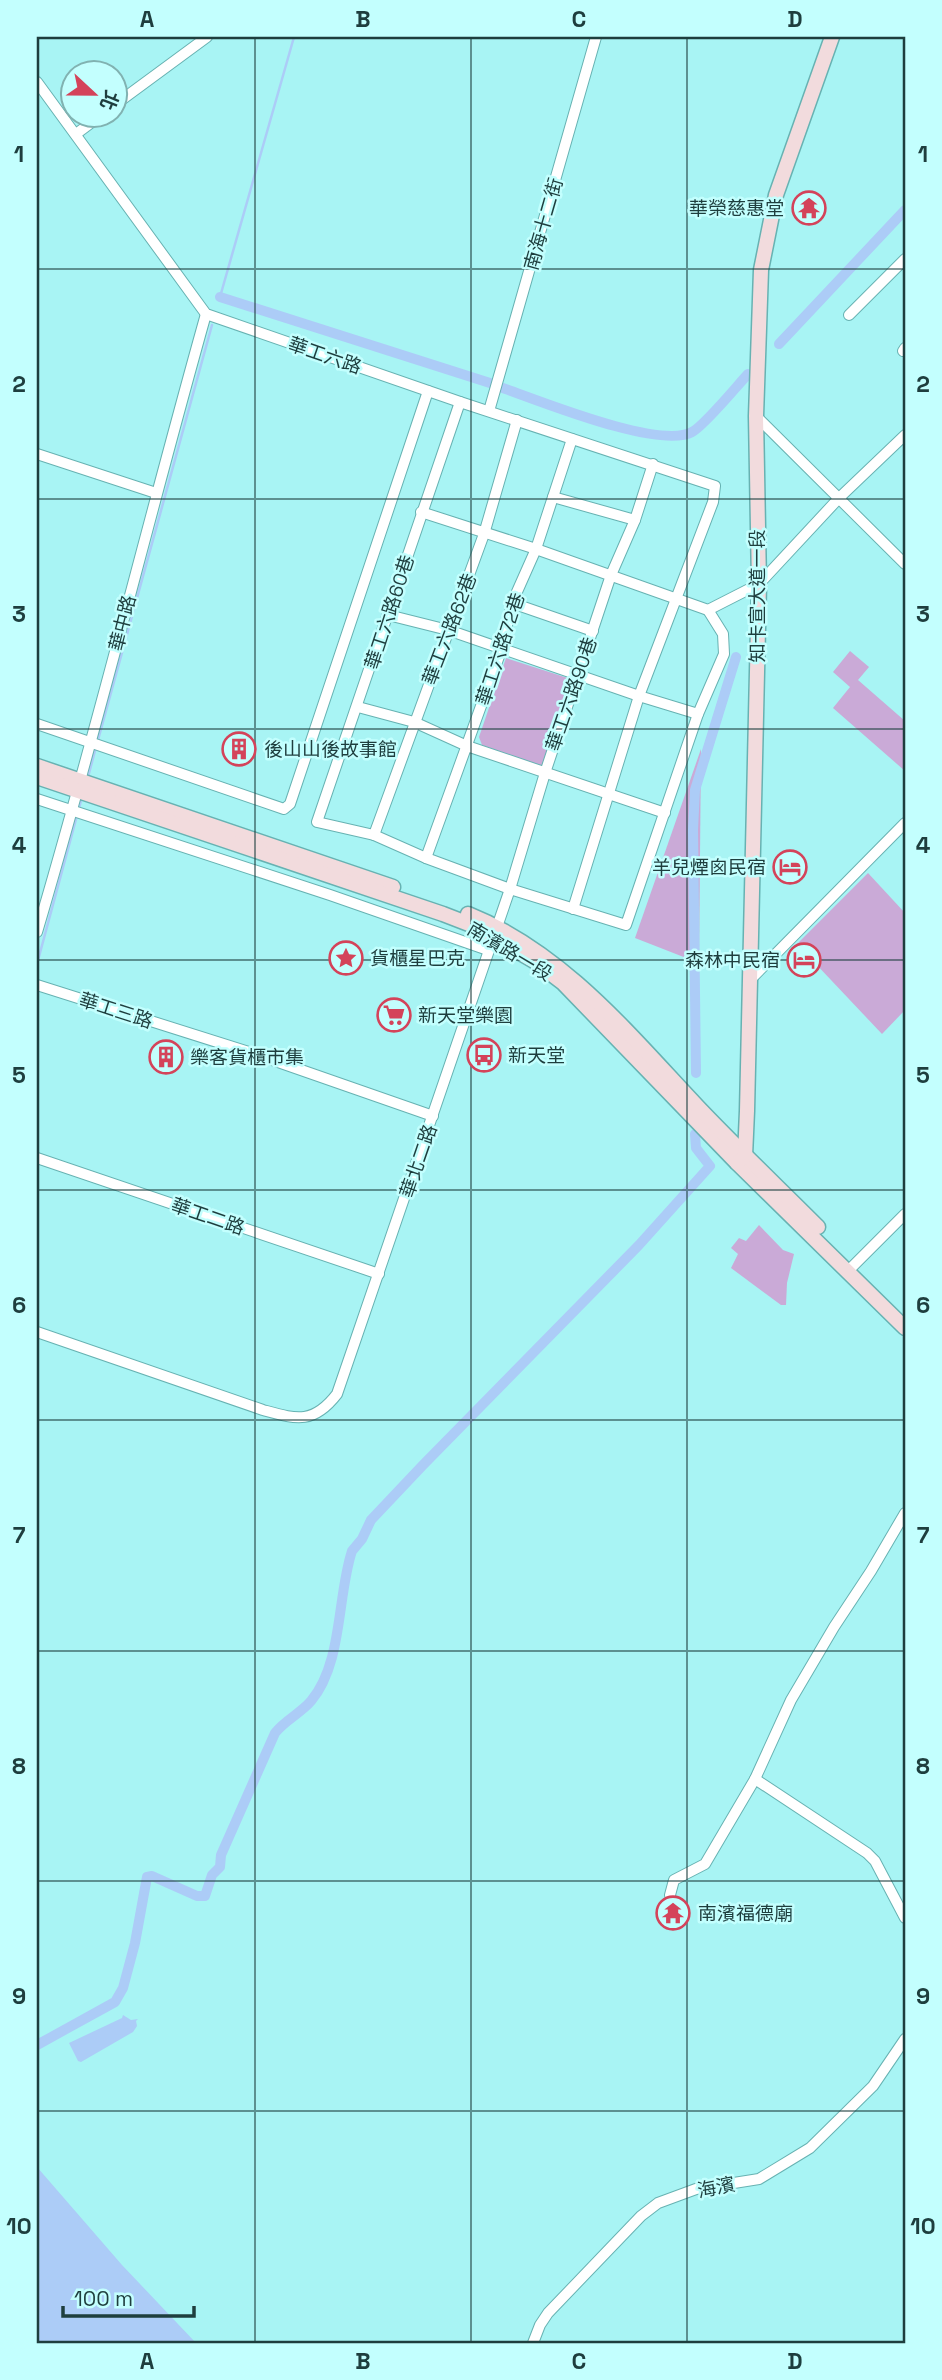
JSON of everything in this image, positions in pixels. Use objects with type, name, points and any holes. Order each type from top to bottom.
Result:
[{"type":"main road","name":"知卡宣大道一段","points":[[741,1159],[749,981],[759,584],[756,416],[761,270],[773,208],[832,37]]},
{"type":"main road","name":"南濱路一段","points":[[37,766],[80,786],[443,914],[474,926],[493,938],[547,958],[610,1014],[741,1159],[852,1268],[905,1315]]},
{"type":"main road","name":"南濱路一段","points":[[37,777],[80,786]]},
{"type":"main road","name":"南濱路一段","points":[[852,1268],[905,1328]]},
{"type":"street","points":[[130,94],[207,37]]},
{"type":"street","name":"南海十二街","points":[[489,411],[596,37]]},
{"type":"street","points":[[37,82],[206,314]]},
{"type":"street","points":[[76,134],[81,130]]},
{"type":"street","points":[[849,315],[905,259]]},
{"type":"street","name":"華工六路","points":[[206,314],[715,486],[713,502],[677,597]]},
{"type":"street","name":"華中路","points":[[37,932],[80,786],[156,493],[206,314]]},
{"type":"street","points":[[37,724],[284,809],[290,804],[428,391]]},
{"type":"street","name":"華工六路60巷","points":[[374,835],[317,822],[460,402]]},
{"type":"street","points":[[756,416],[905,564]]},
{"type":"street","name":"華工六路62巷","points":[[374,835],[484,534],[517,421]]},
{"type":"street","points":[[708,610],[759,584],[839,498],[905,435]]},
{"type":"street","name":"華工六路72巷","points":[[426,858],[502,648],[512,603],[536,549],[572,439]]},
{"type":"street","points":[[37,454],[156,493]]},
{"type":"street","name":"華工六路90巷","points":[[493,938],[611,575],[635,520],[653,464]]},
{"type":"street","points":[[553,497],[635,520]]},
{"type":"street","points":[[374,835],[426,858],[510,889],[626,925],[698,714],[724,654],[723,634],[708,610],[677,597],[421,512]]},
{"type":"street","points":[[573,909],[639,696],[677,597]]},
{"type":"street","points":[[512,603],[593,631]]},
{"type":"street","points":[[388,615],[447,630],[698,714]]},
{"type":"street","points":[[358,707],[414,722],[467,746],[665,813]]},
{"type":"street","points":[[37,799],[330,895],[493,938]]},
{"type":"street","points":[[749,981],[905,824]]},
{"type":"street","name":"華北二路","points":[[37,1332],[262,1410],[302,1419],[327,1407],[337,1394],[493,938]]},
{"type":"street","name":"華工三路","points":[[37,985],[245,1051],[433,1116]]},
{"type":"street","name":"華工二路","points":[[37,1158],[379,1273]]},
{"type":"street","points":[[852,1268],[905,1214]]},
{"type":"street","points":[[670,1895],[674,1880],[705,1864],[755,1779],[791,1700],[905,1513]]},
{"type":"street","points":[[755,1779],[867,1853],[875,1861],[905,1918]]},
{"type":"street","name":"海濱","points":[[533,2343],[548,2313],[641,2216],[658,2203],[696,2189],[759,2179],[810,2148],[873,2086],[905,2039]]},
{"type":"shaded area","points":[[850,651],[869,667],[858,680],[905,721],[905,771],[833,708],[850,687],[833,672]]},
{"type":"shaded area","points":[[506,658],[574,680],[544,767],[482,745],[479,737]]},
{"type":"shaded area","points":[[701,749],[699,963],[635,938]]},
{"type":"shaded area","points":[[868,873],[905,913],[905,1010],[882,1034],[797,944]]},
{"type":"shaded area","points":[[759,1225],[783,1250],[794,1254],[787,1283],[786,1305],[781,1305],[731,1268],[738,1254],[731,1248],[739,1238],[746,1241]]},
{"type":"water","points":[[123,2015],[131,2020],[138,2019],[133,2032],[81,2062],[78,2061],[69,2043],[122,2018]]},
{"type":"water","points":[[37,2167],[122,2265],[196,2343],[37,2343]]},
{"type":"waterway","points":[[220,297],[294,37]]},
{"type":"waterway","points":[[779,344],[905,210]]},
{"type":"waterway","points":[[220,297],[490,383]]},
{"type":"waterway","points":[[98,740],[212,325]]},
{"type":"waterway","points":[[500,387],[598,421],[627,429],[676,436],[697,428],[748,374]]},
{"type":"waterway","points":[[696,1073],[693,830],[695,790],[736,657]]},
{"type":"waterway","points":[[88,777],[96,747]]},
{"type":"waterway","points":[[37,964],[82,797]]},
{"type":"waterway","points":[[37,2045],[115,2002],[123,1988],[135,1943],[147,1877],[152,1876],[197,1896],[205,1896],[212,1875],[220,1867],[221,1855],[275,1733],[311,1701],[329,1668],[352,1551],[362,1539],[371,1520],[639,1245],[710,1166],[696,1148],[695,1134]]},
{"type":"place","name":"華榮慈惠堂","points":[[809,208]]},
{"type":"place","name":"後山山後故事館","points":[[239,749]]},
{"type":"place","name":"羊兒煙囪民宿","points":[[790,867]]},
{"type":"place","name":"貨櫃星巴克","points":[[346,958]]},
{"type":"place","name":"森林中民宿","points":[[804,960]]},
{"type":"place","name":"新天堂樂園","points":[[394,1015]]},
{"type":"place","name":"新天堂","points":[[484,1055]]},
{"type":"place","name":"樂客貨櫃市集","points":[[166,1057]]},
{"type":"place","name":"南濱福德廟","points":[[673,1913]]}]
